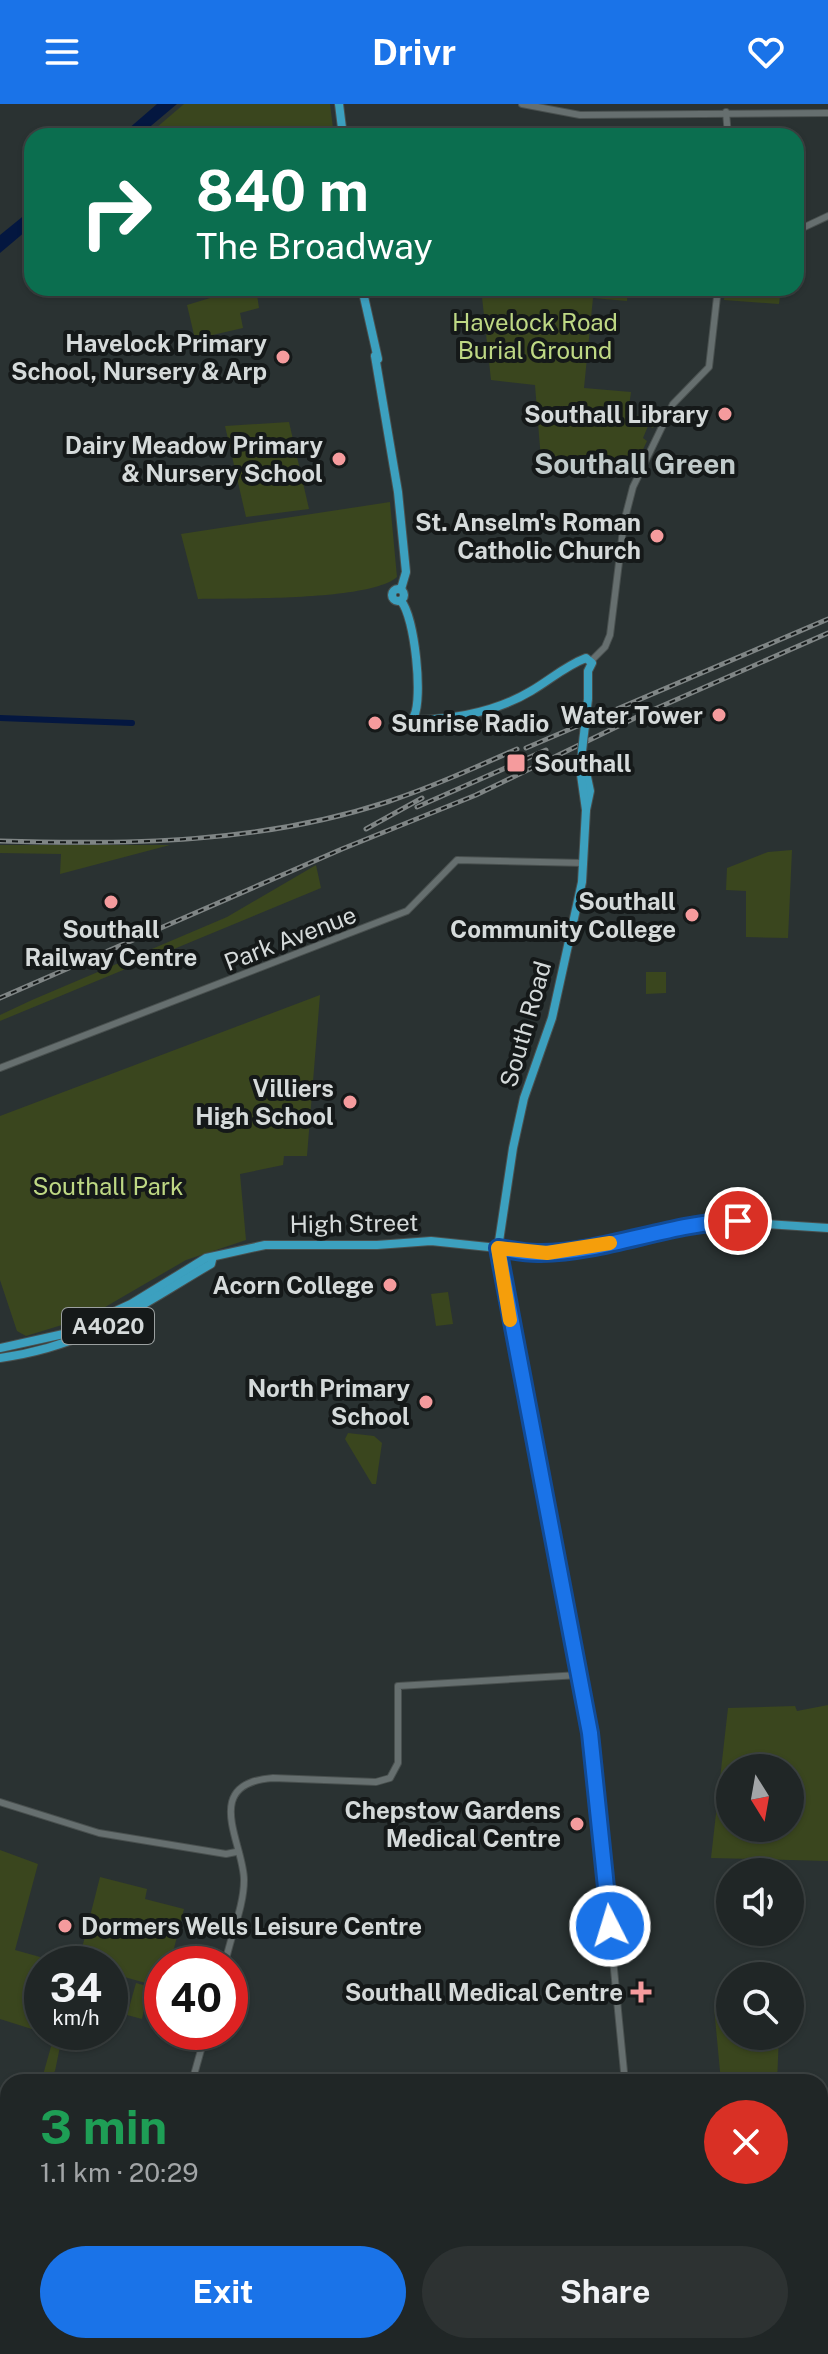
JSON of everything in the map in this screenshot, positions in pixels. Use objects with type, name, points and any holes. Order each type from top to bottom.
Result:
[{"type":"main road","points":[[339,104],[342,128]]},
{"type":"main road","points":[[364,296],[380,383],[406,568],[401,589],[395,589],[391,594],[393,600],[401,601],[409,615],[422,713],[450,719],[495,708],[517,699],[551,678],[583,667]]},
{"type":"main road","name":"South Road","points":[[498,1248],[513,1148],[526,1092],[552,1018],[584,863],[586,810],[581,775],[588,699],[583,667],[592,660]]},
{"type":"main road","name":"A4020","points":[[498,1248],[537,1254],[561,1252],[719,1221],[828,1228]]},
{"type":"main road","name":"High Street","points":[[212,1260],[247,1248],[283,1244],[377,1245],[422,1241],[498,1248]]},
{"type":"main road","name":"A4020","points":[[0,1348],[68,1333],[118,1310],[198,1262],[212,1260]]},
{"type":"main road","name":"A4020","points":[[0,1358],[60,1345],[122,1320],[211,1264],[212,1260]]},
{"type":"main road","name":"A4020","points":[[118,1310],[122,1320]]},
{"type":"street","points":[[522,104],[580,115],[726,112],[751,106],[760,111],[828,113]]},
{"type":"street","points":[[751,106],[760,111]]},
{"type":"street","points":[[726,112],[727,128]]},
{"type":"street","points":[[804,227],[828,216]]},
{"type":"street","points":[[592,660],[605,647],[610,635],[624,522],[633,487],[673,404],[707,371],[717,296]]},
{"type":"street","name":"Park Avenue","points":[[0,1068],[407,911],[457,860],[584,863]]},
{"type":"street","points":[[498,1248],[594,1760],[624,2074]]},
{"type":"street","points":[[229,1946],[244,1883],[231,1811],[236,1797],[249,1784],[260,1779],[284,1777],[376,1782],[390,1778],[398,1763],[398,1686],[579,1675]]},
{"type":"street","points":[[0,1802],[115,1836],[226,1854],[236,1852]]},
{"type":"street","points":[[194,2074],[201,2050]]},
{"type":"green space","points":[[184,104],[330,104],[333,128],[156,128]]},
{"type":"green space","points":[[217,296],[257,296],[259,308],[240,313],[243,328],[195,339],[187,305]]},
{"type":"green space","name":"Havelock Road Burial Ground","points":[[627,296],[627,301],[593,298],[584,388],[631,392],[628,414],[657,419],[653,428],[648,426],[643,438],[647,441],[637,462],[541,460],[535,385],[491,380],[482,297],[476,297]]},
{"type":"green space","points":[[724,296],[780,296],[779,304],[724,300]]},
{"type":"green space","points":[[289,422],[309,509],[246,517],[225,426]]},
{"type":"green space","points":[[390,502],[397,577],[382,585],[303,597],[198,599],[181,534]]},
{"type":"green space","points":[[0,845],[170,845],[60,874],[61,854],[0,853]]},
{"type":"green space","points":[[792,850],[788,938],[746,937],[746,891],[726,890],[727,868],[768,852]]},
{"type":"green space","points":[[316,865],[321,888],[0,1021],[0,1015],[32,1000],[227,917]]},
{"type":"green space","points":[[646,972],[666,972],[666,993],[646,994]]},
{"type":"green space","name":"Southall Park","points":[[320,995],[307,1156],[284,1156],[283,1165],[240,1174],[246,1240],[186,1260],[88,1317],[26,1336],[17,1331],[0,1280],[0,1116]]},
{"type":"green space","points":[[448,1292],[453,1324],[436,1326],[431,1294]]},
{"type":"green space","points":[[348,1433],[374,1436],[382,1443],[376,1484],[372,1484],[345,1439]]},
{"type":"green space","points":[[828,1705],[828,1861],[711,1858],[716,1814],[716,1842],[804,1842],[804,1754],[723,1754],[728,1708],[795,1706],[797,1711]]},
{"type":"green space","points":[[0,1850],[38,1864],[15,1950],[24,1953],[24,2027],[0,2019]]},
{"type":"green space","points":[[100,1877],[147,1889],[145,1899],[184,1909],[175,1946],[144,1946],[144,1982],[128,1978],[128,1946],[83,1946]]},
{"type":"green space","points":[[136,1983],[144,1985],[142,2019],[128,2015]]},
{"type":"green space","points":[[50,2050],[59,2050],[55,2071],[43,2074]]},
{"type":"green space","points":[[718,2050],[778,2050],[777,2074],[720,2074]]},
{"type":"water","points":[[157,104],[177,104],[148,128],[129,128]]},
{"type":"water","points":[[24,216],[24,233],[0,253],[0,235]]},
{"type":"waterway","points":[[0,718],[132,723]]},
{"type":"railway","points":[[526,748],[828,619]]},
{"type":"railway","points":[[0,998],[342,849],[476,795],[639,716],[828,633]]},
{"type":"railway","points":[[0,841],[147,841],[292,826],[387,802],[517,749]]},
{"type":"railway","points":[[417,807],[546,750]]},
{"type":"railway","points":[[366,829],[422,798]]},
{"type":"slow traffic","points":[[510,1320],[498,1248],[537,1254],[610,1243]]},
{"type":"place","name":"Havelock Primary School, Nursery & Arp","points":[[283,357]]},
{"type":"place","name":"Southall Library","points":[[725,414]]},
{"type":"place","name":"Dairy Meadow Primary & Nursery School","points":[[339,459]]},
{"type":"place","name":"St. Anselm's Roman Catholic Church","points":[[657,536]]},
{"type":"place","name":"Water Tower","points":[[719,715]]},
{"type":"place","name":"Sunrise Radio","points":[[375,723]]},
{"type":"place","name":"Southall","points":[[516,763]]},
{"type":"place","name":"Southall Railway Centre","points":[[111,902]]},
{"type":"place","name":"Southall Community College","points":[[692,915]]},
{"type":"place","name":"Villiers High School","points":[[350,1102]]},
{"type":"place","name":"Acorn College","points":[[390,1285]]},
{"type":"place","name":"North Primary School","points":[[426,1402]]},
{"type":"place","name":"Chepstow Gardens Medical Centre","points":[[577,1824]]},
{"type":"place","name":"Dormers Wells Leisure Centre","points":[[65,1926]]},
{"type":"place","name":"Southall Medical Centre","points":[[641,1992]]},
{"type":"district","name":"Southall Green","points":[[635,463]]},
{"type":"route","points":[[610,1926],[590,1733],[498,1248],[537,1254],[561,1252],[698,1224],[738,1221]]}]
